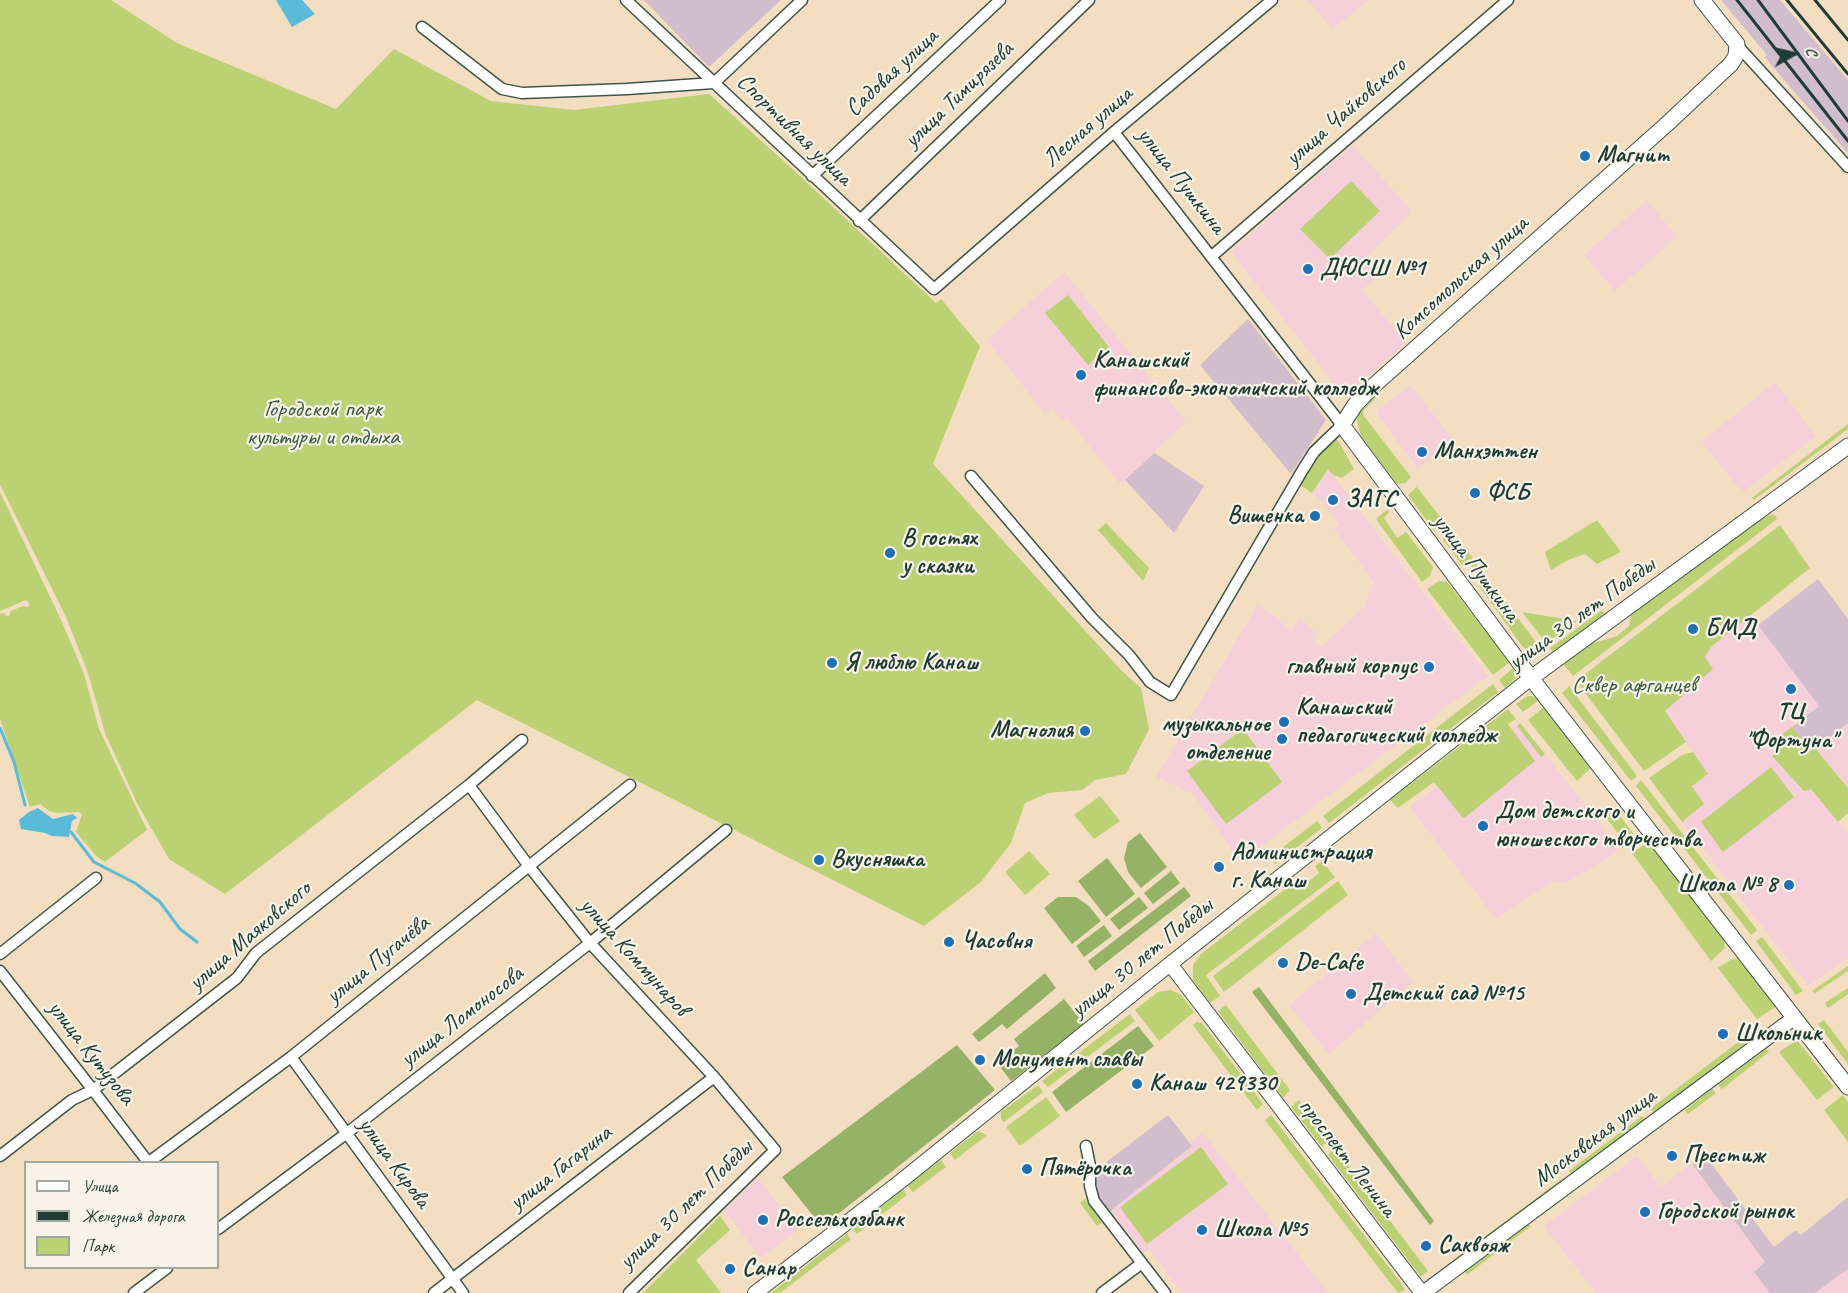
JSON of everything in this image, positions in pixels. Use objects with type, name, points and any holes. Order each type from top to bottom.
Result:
[{"type":"main road","points":[[1702,0],[1737,45]]},
{"type":"main road","name":"Комсомольская улица","points":[[1342,424],[1371,388],[1731,64],[1736,56],[1737,45]]},
{"type":"main road","name":"улица Пушкина","points":[[1342,424],[1427,540]]},
{"type":"main road","name":"улица 30 лет Победы","points":[[1532,678],[1848,446]]},
{"type":"main road","name":"улица Пушкина","points":[[1532,678],[1848,1087]]},
{"type":"street","name":"Спортивная улица","points":[[626,0],[812,177],[934,289]]},
{"type":"street","points":[[422,27],[502,89],[522,93],[714,82],[802,0]]},
{"type":"street","name":"Садовая улица","points":[[812,177],[1000,0]]},
{"type":"street","name":"улица Тимирязева","points":[[859,221],[1089,0]]},
{"type":"street","name":"Лесная улица","points":[[934,289],[1114,132],[1272,0]]},
{"type":"street","name":"улица Чайковского","points":[[1212,256],[1508,0]]},
{"type":"street","points":[[1737,45],[1848,167]]},
{"type":"street","points":[[1731,64],[1758,68]]},
{"type":"street","name":"улица Пушкина","points":[[1114,132],[1342,424]]},
{"type":"street","name":"Комсомольская улица","points":[[971,476],[1092,618],[1130,655],[1150,682],[1171,695],[1308,461],[1342,424]]},
{"type":"street","name":"улица Пушкина","points":[[1427,540],[1532,678]]},
{"type":"street","name":"улица 30 лет Победы","points":[[756,1293],[901,1181],[1170,964],[1532,678]]},
{"type":"street","name":"улица Маяковского","points":[[0,1156],[72,1100],[93,1089],[237,978],[256,953],[469,785],[522,740]]},
{"type":"street","name":"улица Пугачёва","points":[[149,1161],[291,1058],[630,784]]},
{"type":"street","name":"улица Коммунаров","points":[[469,785],[590,943],[714,1077],[775,1150]]},
{"type":"street","name":"улица Ломоносова","points":[[219,1228],[347,1133],[590,943],[726,830]]},
{"type":"street","points":[[0,954],[96,878]]},
{"type":"street","name":"проспект Ленина","points":[[1170,964],[1422,1293]]},
{"type":"street","name":"улица Кутузова","points":[[0,971],[147,1161]]},
{"type":"street","name":"Московская улица","points":[[1422,1293],[1794,1018]]},
{"type":"street","name":"улица Кирова","points":[[291,1058],[463,1293]]},
{"type":"street","name":"улица Гагарина","points":[[434,1293],[714,1077]]},
{"type":"street","points":[[1086,1146],[1094,1201],[1165,1293]]},
{"type":"street","name":"улица 30 лет Победы","points":[[629,1293],[775,1150]]},
{"type":"street","points":[[1102,1293],[1142,1263]]},
{"type":"street","points":[[134,1293],[166,1269]]},
{"type":"shaded area","points":[[644,0],[781,0],[709,67]]},
{"type":"shaded area","points":[[1308,0],[1370,0],[1332,29]]},
{"type":"shaded area","points":[[1721,0],[1780,0],[1848,80],[1848,153],[1784,80],[1765,57],[1767,55]]},
{"type":"shaded area","name":"ДЮСШ №1","points":[[1352,145],[1412,211],[1363,261],[1377,277],[1362,290],[1406,343],[1344,396],[1231,252]]},
{"type":"shaded area","points":[[1647,200],[1677,237],[1615,291],[1584,255]]},
{"type":"shaded area","name":"Канашский финансово-экономичский колледж","points":[[1064,272],[1186,422],[1120,484],[1068,419],[1063,421],[1052,408],[1045,414],[987,340]]},
{"type":"shaded area","points":[[1248,319],[1326,420],[1291,474],[1200,365]]},
{"type":"shaded area","points":[[1775,382],[1816,436],[1744,491],[1736,485],[1702,442]]},
{"type":"shaded area","points":[[1410,385],[1453,439],[1418,469],[1378,415],[1378,410]]},
{"type":"shaded area","points":[[1154,453],[1204,486],[1174,533],[1125,480]]},
{"type":"shaded area","name":"Канашский педагогический колледж","points":[[1328,469],[1488,676],[1240,862],[1193,794],[1156,777],[1258,604],[1291,630],[1300,617],[1318,635],[1313,640],[1321,647],[1364,607],[1374,582],[1334,529],[1339,524],[1319,498],[1312,493]]},
{"type":"shaded area","points":[[1818,579],[1848,619],[1848,723],[1811,752],[1792,727],[1819,706],[1758,625]]},
{"type":"shaded area","points":[[1751,615],[1819,706],[1770,743],[1776,753],[1772,756],[1811,789],[1848,834],[1848,958],[1808,986],[1682,822],[1704,804],[1692,786],[1708,774],[1665,711],[1713,669],[1705,657],[1711,647]]},
{"type":"shaded area","name":"Дом детского и юношеского творчества","points":[[1520,723],[1619,848],[1605,860],[1565,883],[1554,881],[1496,919],[1410,807]]},
{"type":"shaded area","points":[[1848,723],[1848,788],[1815,748]]},
{"type":"shaded area","name":"Детский сад №15","points":[[1376,933],[1413,982],[1329,1054],[1289,1005]]},
{"type":"shaded area","points":[[1168,1115],[1192,1146],[1109,1212],[1084,1179]]},
{"type":"shaded area","name":"Школа №5","points":[[1203,1133],[1328,1293],[1182,1293],[1149,1249],[1143,1253],[1110,1210],[1192,1147],[1189,1142]]},
{"type":"shaded area","points":[[1704,1154],[1774,1247],[1796,1230],[1801,1235],[1848,1197],[1848,1269],[1815,1293],[1770,1293],[1754,1272],[1765,1262],[1692,1164]]},
{"type":"shaded area","name":"Городской рынок","points":[[1637,1156],[1661,1187],[1691,1164],[1765,1263],[1754,1272],[1770,1293],[1596,1293],[1544,1226]]},
{"type":"shaded area","points":[[758,1178],[798,1230],[761,1258],[724,1210]]},
{"type":"shaded area","points":[[1848,1269],[1848,1293],[1815,1293]]},
{"type":"green space","name":"Городской парк культуры и отдыха","points":[[0,0],[111,0],[177,43],[336,109],[394,49],[491,101],[574,110],[709,94],[936,303],[941,299],[980,346],[933,464],[1121,670],[1141,688],[1149,729],[1126,774],[1095,780],[1082,790],[1048,793],[1025,803],[1011,843],[981,882],[924,926],[477,700],[225,894],[169,859],[137,803],[105,733],[88,673],[66,617],[0,484]]},
{"type":"green space","points":[[1351,181],[1380,211],[1330,259],[1300,229]]},
{"type":"green space","points":[[1068,295],[1109,347],[1088,365],[1045,313]]},
{"type":"green space","points":[[1373,395],[1376,398],[1363,411],[1364,416],[1411,477],[1405,483],[1397,484],[1361,436],[1357,421],[1359,410]]},
{"type":"green space","points":[[1848,424],[1848,429],[1754,500],[1752,498]]},
{"type":"green space","points":[[1328,438],[1338,440],[1354,469],[1342,478],[1333,475],[1328,469],[1312,493],[1300,485]]},
{"type":"green space","points":[[1417,487],[1444,522],[1434,530],[1408,495]]},
{"type":"green space","points":[[0,492],[62,622],[84,674],[99,729],[147,830],[105,862],[96,856],[76,832],[82,814],[78,812],[56,813],[40,804],[30,807],[0,719],[0,614],[4,613],[9,616],[11,611],[23,606],[28,607],[30,604],[26,600],[0,611]]},
{"type":"green space","points":[[1388,509],[1389,512],[1384,518],[1397,538],[1406,532],[1433,567],[1430,576],[1422,582],[1376,519]]},
{"type":"green space","points":[[1774,514],[1777,519],[1573,676],[1563,664],[1591,644],[1617,636],[1629,626],[1631,615],[1762,518]]},
{"type":"green space","points":[[1597,520],[1621,552],[1597,564],[1585,554],[1568,560],[1551,570],[1545,552]]},
{"type":"green space","points":[[1106,523],[1149,568],[1143,581],[1098,530]]},
{"type":"green space","name":"Сквер афганцев","points":[[1780,525],[1810,568],[1711,647],[1705,657],[1713,669],[1665,711],[1686,742],[1644,771],[1576,681]]},
{"type":"green space","points":[[1450,528],[1539,646],[1534,650],[1528,651],[1522,646],[1479,586],[1481,580],[1470,564],[1463,566],[1443,540],[1443,533]]},
{"type":"green space","points":[[1439,581],[1447,582],[1510,662],[1493,675],[1427,589]]},
{"type":"green space","points":[[1602,610],[1606,616],[1555,655],[1550,648]]},
{"type":"green space","points":[[1522,612],[1577,621],[1546,643]]},
{"type":"green space","points":[[1513,668],[1516,678],[1505,688],[1499,680]]},
{"type":"green space","points":[[1493,684],[1498,692],[1329,823],[1323,816]]},
{"type":"green space","points":[[1569,686],[1637,776],[1631,781],[1562,693]]},
{"type":"green space","points":[[1528,696],[1539,700],[1523,712],[1516,704]]},
{"type":"green space","points":[[1544,707],[1591,768],[1577,781],[1528,720]]},
{"type":"green space","points":[[1508,709],[1516,719],[1508,724],[1535,761],[1468,815],[1463,818],[1434,782],[1398,808],[1390,800]]},
{"type":"green space","points":[[1520,723],[1545,754],[1541,757],[1517,726]]},
{"type":"green space","points":[[1792,727],[1811,751],[1815,748],[1848,788],[1848,813],[1838,822],[1811,789],[1804,791],[1772,756],[1776,753],[1770,743]]},
{"type":"green space","points":[[1243,729],[1282,782],[1226,824],[1187,771]]},
{"type":"green space","points":[[1693,752],[1708,774],[1692,786],[1704,804],[1682,822],[1649,778],[1682,755]]},
{"type":"green space","points":[[1771,767],[1794,797],[1723,852],[1701,822]]},
{"type":"green space","points":[[1641,780],[1757,930],[1751,935],[1636,786]]},
{"type":"green space","points":[[1100,796],[1120,821],[1094,839],[1074,815]]},
{"type":"green space","points":[[1612,805],[1635,836],[1626,844],[1602,812]]},
{"type":"green space","points":[[1317,821],[1322,828],[1275,864],[1270,857]]},
{"type":"green space","points":[[1140,833],[1167,867],[1141,888],[1128,872],[1124,858],[1128,842]]},
{"type":"green space","points":[[1645,844],[1652,844],[1724,939],[1725,948],[1711,961],[1632,853]]},
{"type":"green space","points":[[1029,851],[1050,874],[1025,895],[1005,872]]},
{"type":"green space","points":[[1107,858],[1135,894],[1106,917],[1078,881]]},
{"type":"green space","points":[[1322,861],[1335,877],[1206,975],[1220,996],[1210,1003],[1193,980],[1193,965],[1201,954],[1297,880],[1303,886],[1319,873],[1315,866]]},
{"type":"green space","points":[[1171,871],[1180,883],[1153,904],[1144,893]]},
{"type":"green space","points":[[1338,881],[1348,895],[1224,992],[1213,976]]},
{"type":"green space","points":[[1184,887],[1191,896],[1095,971],[1088,961]]},
{"type":"green space","points":[[1058,897],[1076,897],[1089,906],[1101,921],[1072,944],[1044,908]]},
{"type":"green space","points":[[1139,897],[1148,908],[1119,930],[1110,919]]},
{"type":"green space","points":[[1104,925],[1112,936],[1084,957],[1076,946]]},
{"type":"green space","points":[[1762,937],[1803,991],[1796,995],[1756,941]]},
{"type":"green space","points":[[1740,958],[1777,1006],[1757,1019],[1718,968],[1732,959]]},
{"type":"green space","points":[[1848,966],[1848,971],[1815,993],[1812,991]]},
{"type":"green space","points":[[1045,973],[1056,988],[1007,1029],[1002,1024],[979,1042],[972,1034]]},
{"type":"green space","points":[[1259,987],[1434,1221],[1430,1225],[1252,992]]},
{"type":"green space","points":[[1848,988],[1848,994],[1828,1008],[1825,1003]]},
{"type":"green space","points":[[1171,990],[1181,995],[1194,1012],[1159,1041],[1135,1010],[1158,992]]},
{"type":"green space","points":[[1064,999],[1084,1024],[1011,1081],[997,1063],[1019,1046],[1014,1039]]},
{"type":"green space","points":[[1226,1005],[1290,1090],[1283,1098],[1218,1011]]},
{"type":"green space","points":[[1130,1014],[1135,1021],[1048,1087],[1042,1081]]},
{"type":"green space","points":[[1824,1020],[1848,1052],[1848,1064],[1818,1024]]},
{"type":"green space","points":[[1197,1022],[1202,1023],[1263,1104],[1257,1110],[1193,1025]]},
{"type":"green space","points":[[1138,1026],[1154,1046],[1066,1112],[1052,1092]]},
{"type":"green space","points":[[1754,1030],[1758,1034],[1655,1113],[1650,1109]]},
{"type":"green space","points":[[1797,1040],[1834,1087],[1817,1100],[1779,1052]]},
{"type":"green space","points":[[957,1045],[995,1090],[833,1218],[829,1215],[819,1223],[782,1177]]},
{"type":"green space","points":[[1766,1049],[1769,1052],[1722,1089],[1718,1085]]},
{"type":"green space","points":[[1038,1085],[1043,1092],[1004,1122],[1001,1119],[1001,1112]]},
{"type":"green space","points":[[1712,1089],[1716,1093],[1688,1114],[1685,1110]]},
{"type":"green space","points":[[1843,1095],[1848,1102],[1848,1142],[1824,1110]]},
{"type":"green space","points":[[1046,1097],[1060,1116],[1020,1146],[1006,1127]]},
{"type":"green space","points":[[1299,1100],[1428,1271],[1421,1277],[1328,1155],[1331,1151],[1325,1143],[1322,1147],[1291,1107]]},
{"type":"green space","points":[[1271,1115],[1405,1290],[1398,1293],[1265,1120]]},
{"type":"green space","points":[[1642,1116],[1646,1121],[1573,1177],[1569,1171]]},
{"type":"green space","points":[[978,1131],[987,1135],[955,1160],[950,1153]]},
{"type":"green space","points":[[1201,1147],[1228,1184],[1147,1244],[1120,1207]]},
{"type":"green space","points":[[941,1160],[946,1167],[913,1192],[907,1185]]},
{"type":"green space","points":[[1563,1178],[1567,1182],[1443,1275],[1440,1270]]},
{"type":"green space","points":[[903,1189],[907,1195],[857,1234],[853,1229]]},
{"type":"green space","points":[[1085,1199],[1102,1223],[1097,1226],[1080,1203]]},
{"type":"green space","points":[[720,1216],[730,1230],[696,1260],[721,1293],[643,1293]]},
{"type":"green space","points":[[1528,1224],[1531,1226],[1467,1275],[1465,1272]]},
{"type":"green space","points":[[847,1234],[851,1239],[780,1293],[771,1293]]},
{"type":"water","points":[[276,0],[302,0],[315,14],[292,27]]},
{"type":"water","points":[[38,808],[53,819],[73,814],[77,818],[72,821],[69,837],[52,836],[21,829],[19,820]]},
{"type":"waterway","points":[[0,728],[14,762],[25,805]]},
{"type":"waterway","points":[[71,832],[94,862],[135,883],[160,902],[180,929],[197,942]]},
{"type":"railway","points":[[1737,0],[1848,141]]},
{"type":"railway","points":[[1758,0],[1848,121]]},
{"type":"railway","points":[[1787,0],[1848,74]]},
{"type":"railway","points":[[1815,0],[1848,40]]},
{"type":"place","name":"Магнит","points":[[1585,156]]},
{"type":"place","name":"ДЮСШ №1","points":[[1308,269]]},
{"type":"place","name":"Канашский финансово-экономичский колледж","points":[[1081,375]]},
{"type":"place","name":"Манхэттен","points":[[1422,452]]},
{"type":"place","name":"ФСБ","points":[[1475,493]]},
{"type":"place","name":"ЗАГС","points":[[1333,500]]},
{"type":"place","name":"Вишенка","points":[[1315,516]]},
{"type":"place","name":"В гостях у сказки","points":[[890,553]]},
{"type":"place","name":"БМД","points":[[1693,629]]},
{"type":"place","name":"Я люблю Канаш","points":[[832,663]]},
{"type":"place","name":"главный корпус","points":[[1429,667]]},
{"type":"place","name":"ТЦ \"Фортуна\"","points":[[1791,689]]},
{"type":"place","name":"Канашский педагогический колледж","points":[[1284,722]]},
{"type":"place","name":"Магнолия","points":[[1085,731]]},
{"type":"place","name":"музыкальное отделение","points":[[1282,739]]},
{"type":"place","name":"Дом детского и юношеского творчества","points":[[1483,826]]},
{"type":"place","name":"Вкусняшка","points":[[819,860]]},
{"type":"place","name":"Администрация г. Канаш","points":[[1219,867]]},
{"type":"place","name":"Школа № 8","points":[[1789,885]]},
{"type":"place","name":"Часовня","points":[[949,942]]},
{"type":"place","name":"De-Cafe","points":[[1283,963]]},
{"type":"place","name":"Детский сад №15","points":[[1351,994]]},
{"type":"place","name":"Школьник","points":[[1723,1034]]},
{"type":"place","name":"Монумент славы","points":[[980,1060]]},
{"type":"place","name":"Канаш 429330","points":[[1137,1084]]},
{"type":"place","name":"Престиж","points":[[1672,1156]]},
{"type":"place","name":"Пятёрочка","points":[[1027,1169]]},
{"type":"place","name":"Городской рынок","points":[[1645,1212]]},
{"type":"place","name":"Россельхозбанк","points":[[763,1220]]},
{"type":"place","name":"Школа №5","points":[[1202,1230]]},
{"type":"place","name":"Саквояж","points":[[1426,1246]]},
{"type":"place","name":"Санар","points":[[730,1269]]}]
